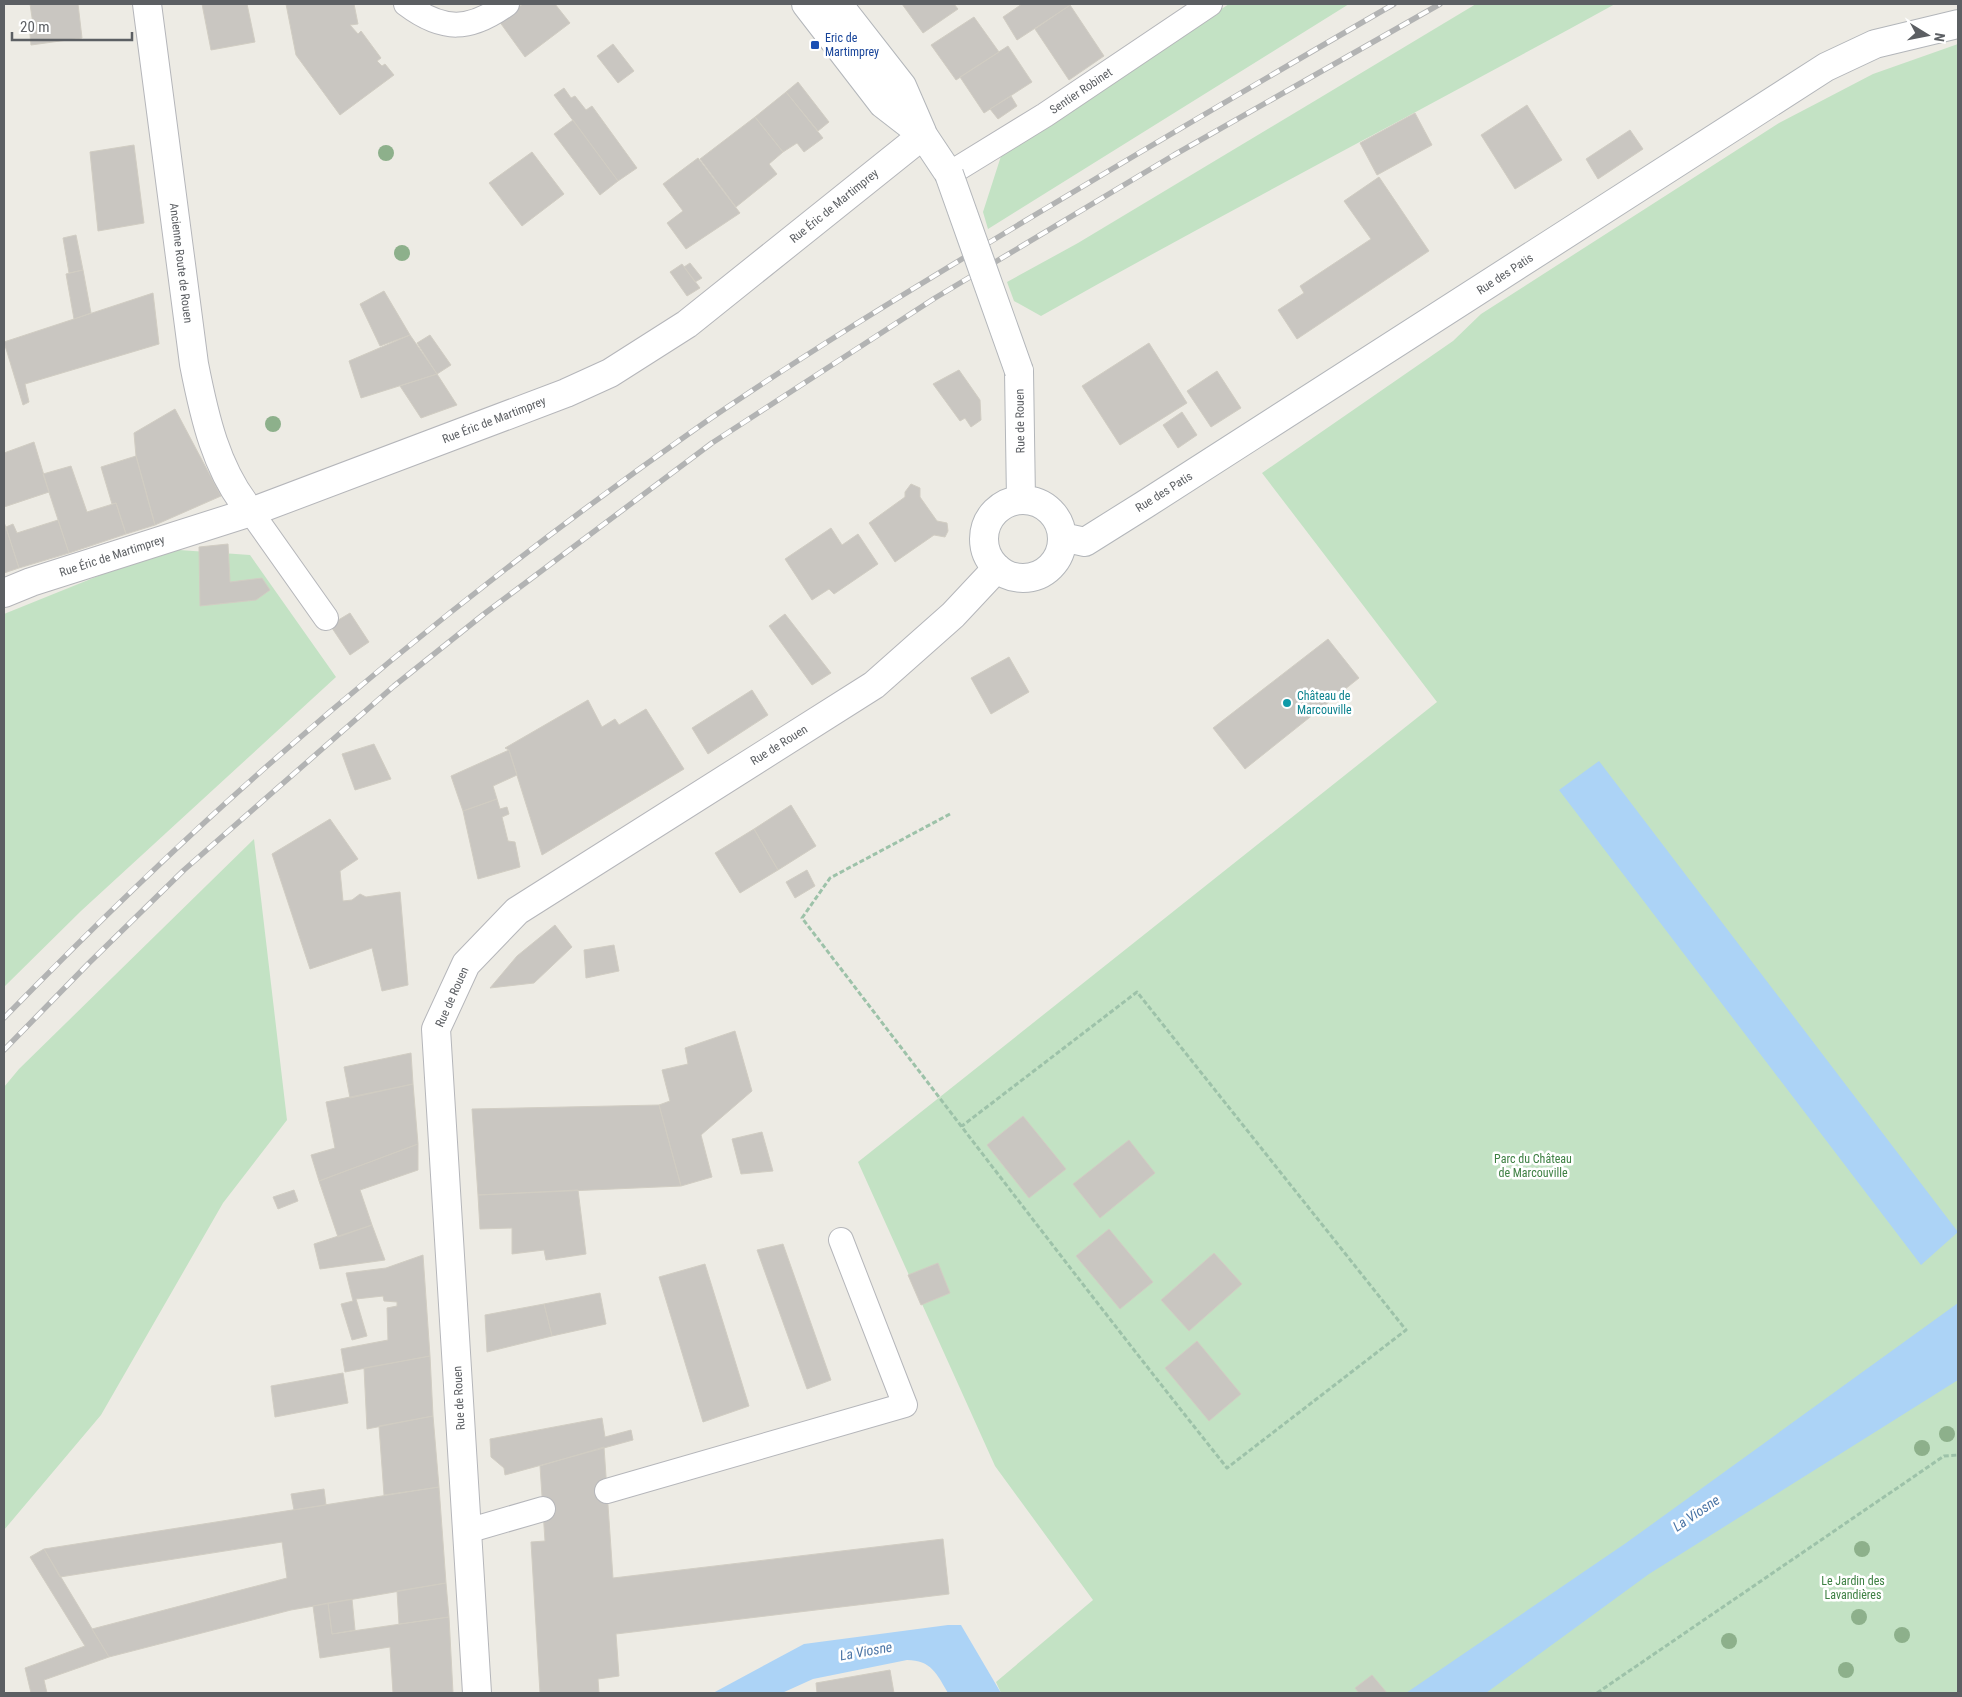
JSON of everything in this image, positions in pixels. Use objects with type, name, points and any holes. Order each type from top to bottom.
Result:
[{"type":"street","name":"Ancienne Route de Rouen","points":[[147,4],[194,364],[203,409],[213,443],[228,477],[251,512]]},
{"type":"street","points":[[806,4],[883,104],[924,135]]},
{"type":"street","points":[[838,4],[902,86],[924,135],[949,174]]},
{"type":"street","name":"Rue des Patis","points":[[1062,537],[1084,542],[1137,510],[1826,67],[1875,44],[1958,24]]},
{"type":"street","name":"Rue Éric de Martimprey","points":[[4,593],[31,582],[251,512],[566,393],[610,373],[647,352],[687,324],[924,135]]},
{"type":"street","name":"Rue de Rouen","points":[[949,174],[1019,371],[1021,500]]},
{"type":"street","points":[[1021,500],[1035,502],[1049,510],[1058,522],[1062,537],[1060,552],[1052,565],[1040,575],[1025,578],[1010,576],[997,568],[988,556],[984,541],[986,526],[994,513],[1006,504],[1021,500]]},
{"type":"street","name":"Rue de Rouen","points":[[477,1693],[436,1029],[466,964],[517,912],[874,685],[953,614],[997,568]]},
{"type":"lane","points":[[406,4],[421,15],[450,26],[485,19],[507,4]]},
{"type":"lane","name":"Sentier Robinet","points":[[949,174],[1046,115],[1210,4]]},
{"type":"lane","points":[[251,512],[326,618]]},
{"type":"lane","points":[[607,1491],[905,1405],[841,1240]]},
{"type":"lane","points":[[467,1531],[543,1509]]},
{"type":"path","points":[[950,814],[830,878],[802,918],[962,1126],[1227,1468],[1406,1330],[1137,992],[962,1126]]},
{"type":"path","points":[[1597,1693],[1944,1456],[1958,1455]]},
{"type":"green space","points":[[1229,4],[1349,4],[988,229],[983,212],[1002,153]]},
{"type":"green space","points":[[1476,4],[1615,4],[1041,316],[1014,301],[1007,282],[1078,243]]},
{"type":"green space","name":"Parc du Château de Marcouville","points":[[1958,44],[1958,1693],[1001,1693],[996,1682],[1093,1600],[995,1466],[858,1162],[1437,702],[1262,473],[1453,341],[1481,314],[1779,123],[1873,74]]},
{"type":"green space","points":[[165,549],[250,555],[336,677],[81,911],[4,987],[4,614]]},
{"type":"green space","points":[[254,839],[287,1120],[223,1203],[101,1415],[4,1530],[4,1087],[19,1069]]},
{"type":"water","points":[[1599,761],[1958,1232],[1921,1265],[1559,790]]},
{"type":"water","name":"La Viosne","points":[[1958,1303],[1958,1380],[1649,1574],[1486,1693],[1406,1693],[1626,1543]]},
{"type":"water","name":"La Viosne","points":[[948,1625],[961,1625],[1001,1693],[948,1693],[937,1674],[928,1665],[922,1662],[907,1660],[813,1679],[782,1693],[713,1693],[804,1644]]},
{"type":"building","points":[[30,4],[78,4],[82,38],[31,45],[29,25],[33,24]]},
{"type":"building","points":[[202,4],[247,4],[255,42],[211,50]]},
{"type":"building","points":[[286,4],[354,4],[358,24],[350,25],[358,34],[361,31],[381,58],[377,61],[382,66],[385,64],[394,75],[340,115],[296,55]]},
{"type":"building","points":[[523,4],[555,4],[570,23],[525,57],[499,21]]},
{"type":"building","points":[[902,4],[954,4],[958,9],[923,33]]},
{"type":"building","points":[[1022,4],[1072,4],[1017,40],[1003,17]]},
{"type":"building","points":[[1070,5],[1104,56],[1069,80],[1035,29]]},
{"type":"building","points":[[974,17],[999,52],[956,80],[931,45]]},
{"type":"building","points":[[613,44],[634,71],[618,83],[597,56]]},
{"type":"building","points":[[1008,46],[1032,82],[984,113],[960,77]]},
{"type":"building","points":[[798,82],[829,122],[818,131],[786,92]]},
{"type":"building","points":[[564,88],[571,98],[575,96],[586,110],[592,106],[637,168],[618,181],[554,95]]},
{"type":"building","points":[[786,92],[823,138],[804,152],[797,143],[783,152],[755,117]]},
{"type":"building","points":[[1011,96],[1017,106],[998,119],[990,109]]},
{"type":"building","points":[[1527,105],[1562,160],[1515,189],[1481,135]]},
{"type":"building","points":[[1415,113],[1432,145],[1377,175],[1360,143]]},
{"type":"building","points":[[755,117],[783,152],[769,164],[777,174],[736,207],[700,159]]},
{"type":"building","points":[[573,120],[618,181],[600,195],[554,134]]},
{"type":"building","points":[[1630,130],[1643,149],[1598,179],[1586,159]]},
{"type":"building","points":[[134,145],[144,223],[98,231],[90,152]]},
{"type":"building","points":[[532,152],[564,194],[522,226],[489,183]]},
{"type":"building","points":[[698,158],[740,213],[686,249],[667,223],[683,211],[663,184]]},
{"type":"building","points":[[1379,177],[1429,251],[1297,339],[1278,310],[1304,293],[1300,286],[1371,239],[1344,201]]},
{"type":"building","points":[[76,235],[83,270],[69,273],[63,238]]},
{"type":"building","points":[[690,263],[702,278],[695,282],[684,267]]},
{"type":"building","points":[[682,264],[700,288],[687,296],[670,272]]},
{"type":"building","points":[[83,270],[91,313],[74,319],[66,274]]},
{"type":"building","points":[[384,291],[410,335],[380,346],[360,304]]},
{"type":"building","points":[[153,293],[159,344],[25,384],[29,402],[23,405],[4,342]]},
{"type":"building","points":[[410,335],[437,374],[361,398],[349,361]]},
{"type":"building","points":[[430,335],[451,365],[437,374],[417,343]]},
{"type":"building","points":[[1149,343],[1187,403],[1120,445],[1082,386]]},
{"type":"building","points":[[959,370],[980,400],[981,420],[971,427],[965,418],[960,421],[933,384]]},
{"type":"building","points":[[1217,371],[1241,408],[1211,427],[1187,391]]},
{"type":"building","points":[[437,374],[457,405],[421,418],[400,386]]},
{"type":"building","points":[[175,409],[221,496],[155,525],[136,456],[134,433]]},
{"type":"building","points":[[1182,412],[1197,435],[1178,448],[1163,425]]},
{"type":"building","points":[[34,442],[49,492],[4,507],[4,453]]},
{"type":"building","points":[[136,456],[155,525],[126,534],[116,503],[112,504],[101,467]]},
{"type":"building","points":[[71,466],[87,512],[116,503],[126,534],[69,553],[43,474]]},
{"type":"building","points":[[911,484],[920,488],[920,497],[937,521],[947,523],[948,531],[945,537],[934,535],[895,562],[869,523],[905,497],[905,492]]},
{"type":"building","points":[[58,520],[69,553],[19,568],[6,527],[13,524],[17,533]]},
{"type":"building","points":[[4,522],[19,568],[4,573]]},
{"type":"building","points":[[831,528],[842,545],[858,534],[878,564],[834,594],[829,589],[812,600],[785,559]]},
{"type":"building","points":[[228,544],[230,582],[262,578],[270,590],[256,600],[200,606],[199,547]]},
{"type":"building","points":[[350,613],[369,642],[350,655],[330,625]]},
{"type":"building","points":[[785,614],[831,673],[812,685],[769,626]]},
{"type":"building","name":"Château de Marcouville","points":[[1328,639],[1359,678],[1245,769],[1213,728]]},
{"type":"building","points":[[1009,657],[1029,692],[991,714],[971,678]]},
{"type":"building","points":[[752,690],[768,715],[708,754],[692,728]]},
{"type":"building","points":[[588,700],[602,727],[615,719],[619,725],[646,709],[684,769],[542,855],[509,750],[505,748]]},
{"type":"building","points":[[374,744],[391,779],[355,790],[342,754]]},
{"type":"building","points":[[509,750],[517,775],[493,786],[497,799],[463,811],[451,776]]},
{"type":"building","points":[[497,799],[500,809],[507,807],[509,814],[502,817],[508,841],[515,842],[520,867],[478,879],[463,811]]},
{"type":"building","points":[[791,805],[816,846],[778,870],[754,829]]},
{"type":"building","points":[[330,819],[358,859],[340,871],[343,901],[352,900],[360,894],[366,897],[400,892],[408,985],[382,991],[372,948],[310,969],[272,854]]},
{"type":"building","points":[[754,829],[778,870],[740,893],[715,853]]},
{"type":"building","points":[[807,870],[815,886],[795,898],[786,882]]},
{"type":"building","points":[[555,925],[572,947],[534,983],[490,988],[517,956]]},
{"type":"building","points":[[614,945],[619,971],[586,978],[584,950]]},
{"type":"building","points":[[735,1031],[752,1091],[701,1135],[712,1177],[681,1186],[659,1105],[670,1101],[662,1070],[688,1064],[685,1048]]},
{"type":"building","points":[[411,1053],[413,1084],[350,1098],[344,1067]]},
{"type":"building","points":[[413,1084],[418,1144],[319,1181],[311,1155],[335,1148],[326,1102]]},
{"type":"building","points":[[659,1105],[681,1186],[478,1195],[472,1109]]},
{"type":"building","points":[[1023,1116],[1066,1169],[1029,1198],[987,1145]]},
{"type":"building","points":[[762,1132],[773,1171],[741,1174],[732,1139]]},
{"type":"building","points":[[1129,1140],[1155,1173],[1100,1218],[1073,1184]]},
{"type":"building","points":[[418,1144],[418,1170],[360,1190],[372,1225],[338,1237],[319,1181]]},
{"type":"building","points":[[294,1190],[298,1201],[278,1209],[273,1197]]},
{"type":"building","points":[[578,1190],[586,1254],[546,1260],[544,1250],[512,1254],[512,1228],[480,1229],[478,1195]]},
{"type":"building","points":[[372,1225],[385,1260],[320,1269],[314,1244]]},
{"type":"building","points":[[1109,1229],[1153,1282],[1120,1309],[1076,1256]]},
{"type":"building","points":[[783,1244],[831,1380],[807,1389],[757,1250]]},
{"type":"building","points":[[1214,1253],[1242,1284],[1189,1331],[1161,1300]]},
{"type":"building","points":[[423,1255],[430,1356],[345,1372],[341,1349],[388,1340],[387,1308],[397,1306],[397,1302],[384,1301],[383,1296],[356,1299],[367,1336],[352,1340],[341,1304],[353,1301],[346,1273],[386,1268]]},
{"type":"building","points":[[938,1263],[950,1293],[921,1305],[908,1275]]},
{"type":"building","points":[[705,1264],[749,1406],[703,1422],[659,1277]]},
{"type":"building","points":[[600,1293],[606,1324],[552,1336],[544,1304]]},
{"type":"building","points":[[544,1304],[552,1336],[487,1352],[485,1315]]},
{"type":"building","points":[[1197,1341],[1241,1394],[1209,1421],[1165,1368]]},
{"type":"building","points":[[430,1356],[433,1416],[367,1429],[364,1368]]},
{"type":"building","points":[[343,1373],[348,1403],[275,1417],[271,1386]]},
{"type":"building","points":[[433,1416],[439,1487],[384,1495],[379,1426]]},
{"type":"building","points":[[602,1418],[605,1437],[631,1430],[633,1440],[505,1475],[504,1468],[491,1457],[490,1439]]},
{"type":"building","points":[[604,1447],[613,1578],[943,1539],[949,1594],[616,1634],[619,1676],[598,1679],[599,1693],[540,1693],[531,1542],[545,1541],[540,1466]]},
{"type":"building","points":[[439,1487],[446,1583],[291,1610],[109,1657],[92,1629],[287,1578],[282,1542],[60,1577],[44,1549]]},
{"type":"building","points":[[324,1489],[326,1505],[294,1510],[291,1494]]},
{"type":"building","points":[[44,1549],[109,1657],[44,1680],[47,1693],[31,1693],[25,1668],[85,1646],[30,1557]]},
{"type":"building","points":[[446,1583],[449,1617],[399,1624],[397,1591]]},
{"type":"building","points":[[352,1599],[355,1630],[332,1634],[328,1603]]},
{"type":"building","points":[[328,1603],[332,1634],[449,1617],[453,1693],[393,1693],[390,1647],[320,1658],[313,1606]]},
{"type":"building","points":[[890,1670],[894,1693],[817,1693],[816,1683]]},
{"type":"building","points":[[1372,1675],[1387,1693],[1359,1693],[1355,1688]]},
{"type":"railway","points":[[4,1018],[170,854],[326,715],[484,586],[648,462],[739,399],[882,308],[1141,152],[1394,4]]},
{"type":"railway","points":[[4,1050],[184,870],[394,686],[484,614],[712,443],[935,298],[1174,155],[1440,4]]},
{"type":"place","name":"Eric de Martimprey","points":[[815,45]]},
{"type":"place","name":"Château de Marcouville","points":[[1287,703]]},
{"type":"park label","name":"Le Jardin des Lavandières","points":[[1853,1588]]}]
